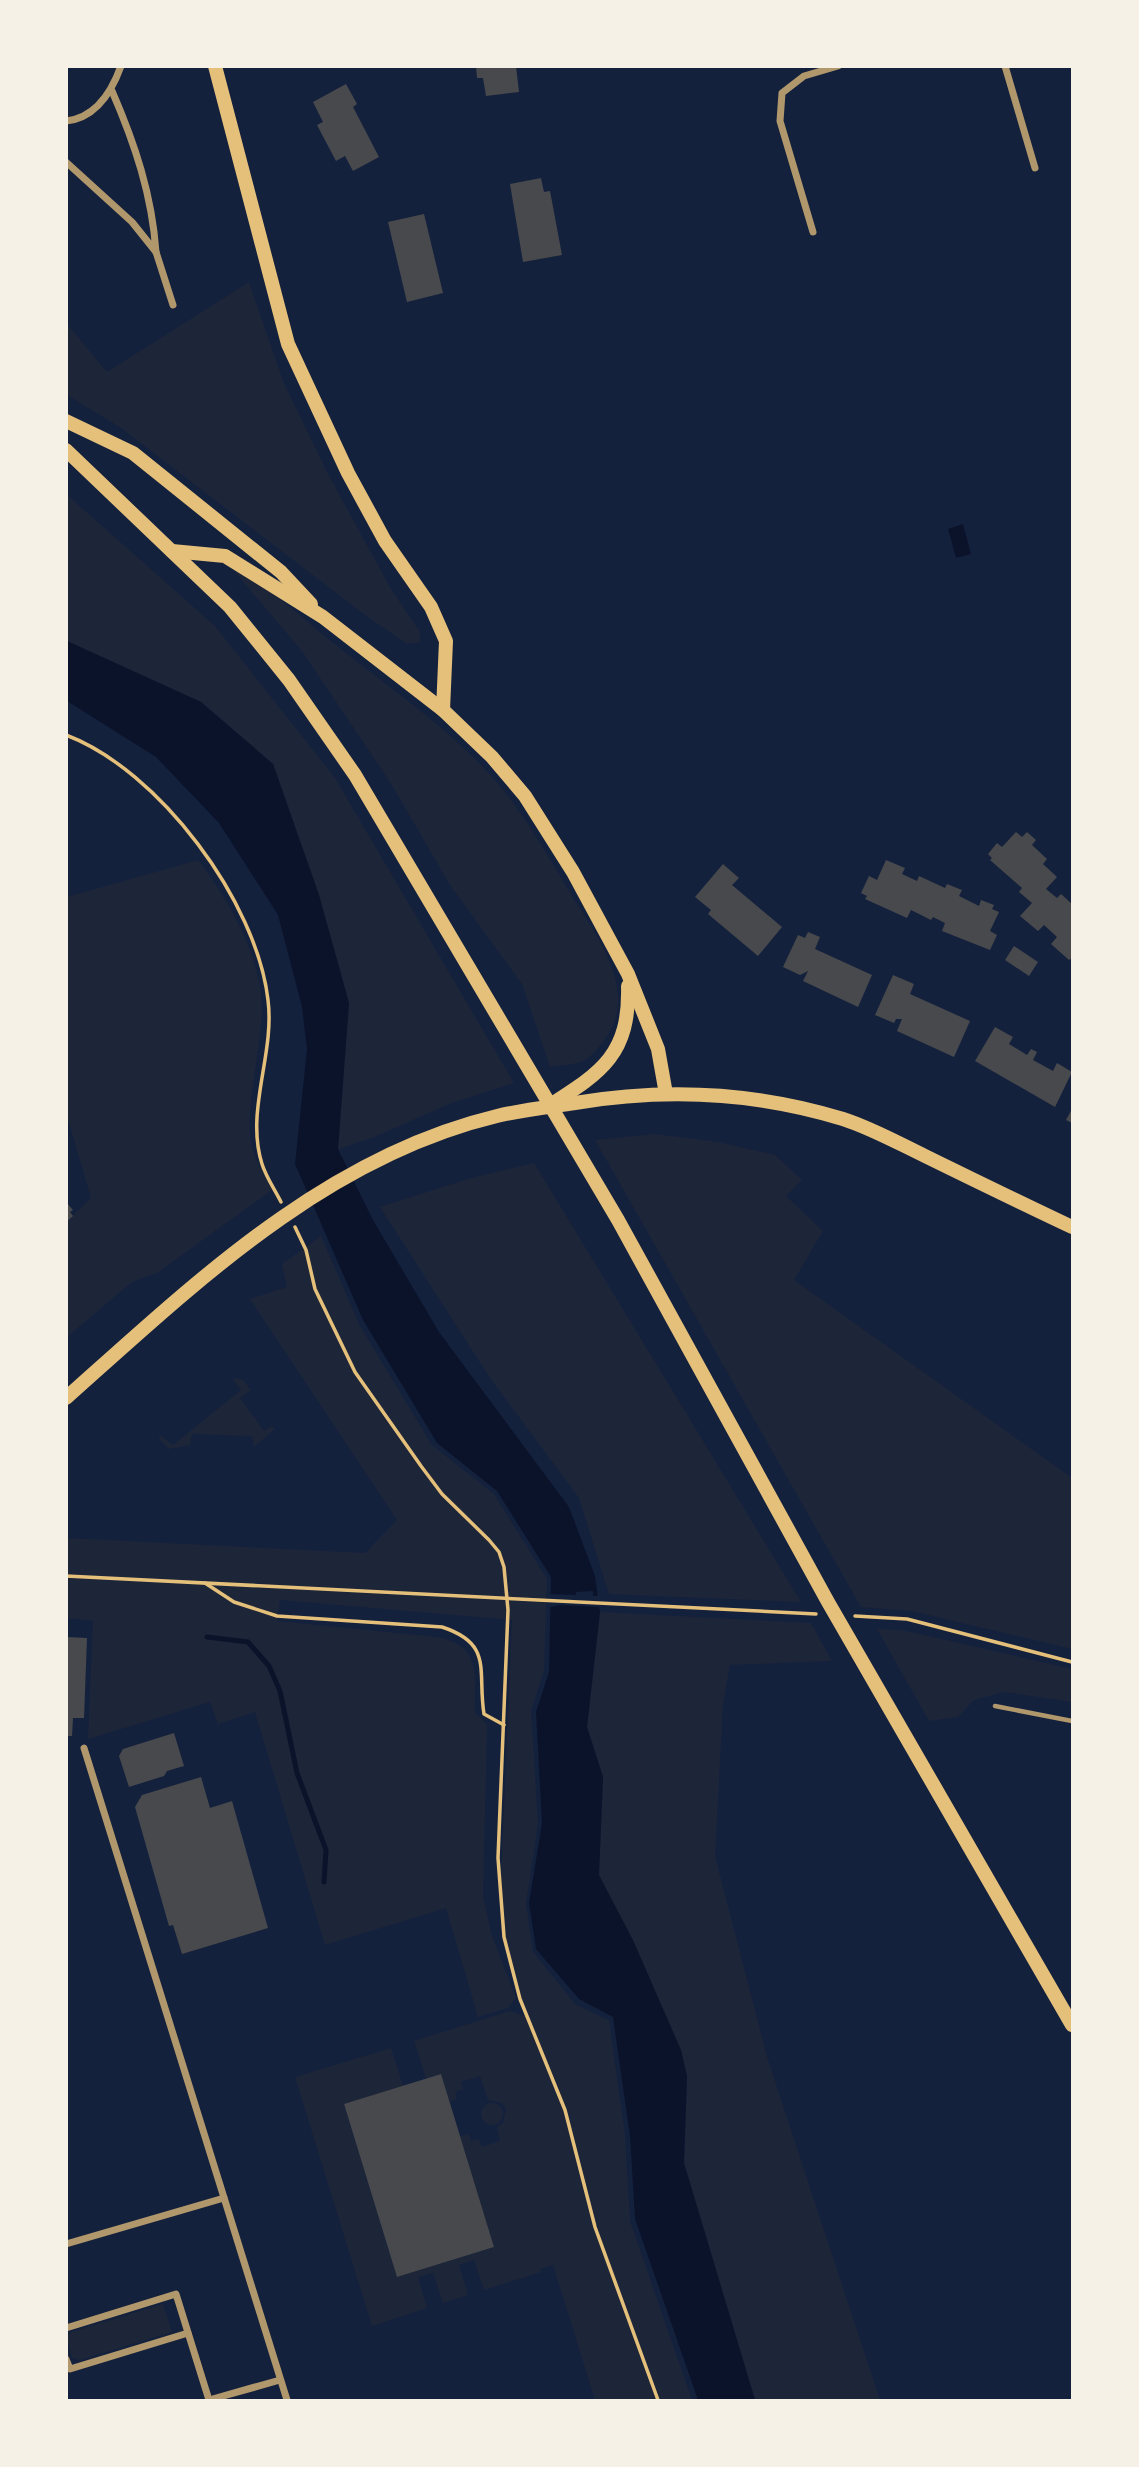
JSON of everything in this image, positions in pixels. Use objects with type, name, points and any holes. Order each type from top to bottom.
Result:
[{"type":"main road","points":[[215,66],[288,344],[348,473],[385,541],[431,607],[446,641],[443,710]]},
{"type":"main road","points":[[66,421],[133,453],[281,572],[323,617]]},
{"type":"main road","points":[[66,450],[236,614],[289,680],[355,775],[618,1220],[828,1602],[1073,2025]]},
{"type":"main road","points":[[172,551],[225,556],[323,617],[443,710],[492,757],[525,796],[573,873],[628,974],[658,1049],[666,1094]]},
{"type":"main road","points":[[547,1107],[598,1074],[616,1051],[629,1014],[628,974]]},
{"type":"main road","points":[[66,1398],[218,1264],[295,1209],[366,1167],[420,1142],[495,1116],[547,1107],[620,1096],[666,1094],[718,1095],[787,1104],[845,1120],[1073,1227]]},
{"type":"street","points":[[66,121],[98,106],[112,91],[121,66]]},
{"type":"street","points":[[813,232],[780,121],[782,93],[804,76],[838,66]]},
{"type":"street","points":[[1005,66],[1035,168]]},
{"type":"street","points":[[112,91],[126,123],[153,207],[156,252],[173,305]]},
{"type":"street","points":[[66,162],[132,222],[156,252]]},
{"type":"street","points":[[85,1748],[287,2400]]},
{"type":"street","points":[[66,2244],[224,2198]]},
{"type":"street","points":[[66,2328],[176,2294],[209,2400],[280,2380]]},
{"type":"street","points":[[66,2359],[69,2369],[188,2333]]},
{"type":"lane","points":[[995,1706],[1073,1721]]},
{"type":"path","points":[[66,1576],[759,1611]]},
{"type":"path","points":[[204,1582],[234,1602],[277,1615],[442,1627],[461,1633],[478,1651],[484,1714],[505,1725],[499,1881],[504,1937],[511,1971],[565,2110],[595,2227],[658,2400]]},
{"type":"path","points":[[907,1619],[1073,1661]]},
{"type":"shaded area","points":[[249,282],[283,381],[328,474],[391,589],[420,632],[420,642],[407,644],[365,615],[121,428],[67,395],[67,324],[107,372]]},
{"type":"shaded area","points":[[66,494],[215,626],[335,778],[514,1083],[449,1104],[372,1138],[338,1149],[349,1003],[319,895],[273,764],[201,702],[67,641]]},
{"type":"shaded area","points":[[963,524],[971,554],[956,558],[948,529]]},
{"type":"shaded area","points":[[234,571],[272,593],[430,718],[482,766],[518,809],[599,940],[615,979],[618,998],[616,1018],[607,1036],[588,1058],[577,1063],[550,1067],[522,984],[450,885],[390,782],[302,651]]},
{"type":"shaded area","points":[[67,641],[201,702],[273,764],[319,895],[349,1003],[338,1149],[373,1220],[439,1332],[569,1507],[595,1576],[600,1612],[587,1727],[603,1777],[599,1875],[633,1940],[681,2050],[687,2076],[684,2163],[755,2400],[698,2400],[635,2219],[630,2136],[613,2017],[579,1999],[536,1949],[529,1903],[542,1823],[536,1712],[549,1672],[551,1577],[497,1491],[437,1443],[363,1320],[295,1164],[307,1049],[302,1007],[278,915],[219,823],[156,757],[67,701]]},
{"type":"shaded area","points":[[198,860],[219,890],[247,941],[258,977],[262,1013],[250,1135],[255,1156],[272,1190],[157,1273],[132,1282],[67,1337],[67,1221],[91,1198],[67,1116],[67,897]]},
{"type":"shaded area","points":[[655,1134],[718,1142],[775,1155],[802,1180],[786,1196],[823,1231],[794,1280],[1072,1478],[1072,1649],[912,1611],[861,1607],[595,1140]]},
{"type":"shaded area","points":[[534,1163],[801,1602],[609,1594],[579,1498],[490,1378],[380,1207],[471,1178]]},
{"type":"shaded area","points":[[321,1236],[360,1326],[432,1445],[494,1494],[547,1579],[544,1671],[531,1711],[538,1823],[526,1904],[533,1952],[576,2005],[609,2020],[625,2135],[630,2221],[692,2400],[595,2400],[553,2265],[540,2269],[541,2272],[484,2290],[474,2260],[459,2265],[468,2295],[443,2303],[433,2273],[418,2277],[427,2308],[372,2326],[295,2077],[391,2048],[403,2086],[344,2105],[397,2277],[494,2247],[460,2136],[469,2134],[471,2141],[479,2139],[482,2147],[500,2141],[497,2127],[503,2123],[506,2109],[502,2103],[488,2100],[480,2076],[461,2082],[463,2089],[455,2092],[457,2099],[449,2102],[441,2074],[426,2078],[414,2041],[510,2011],[525,2016],[511,1971],[500,1905],[512,1620],[280,1600],[277,1621],[437,1637],[452,1641],[469,1655],[475,1675],[475,1713],[487,1724],[483,1897],[492,1936],[516,1998],[508,2008],[478,2017],[446,1908],[325,1945],[255,1712],[218,1724],[210,1702],[88,1739],[93,1621],[67,1618],[66,1538],[365,1553],[397,1520],[250,1299],[287,1287],[282,1264]]},
{"type":"shaded area","points":[[233,1380],[243,1380],[251,1390],[240,1398],[264,1431],[272,1426],[275,1429],[254,1447],[252,1436],[192,1434],[190,1445],[169,1449],[159,1439],[160,1435],[173,1445],[241,1390]]},
{"type":"shaded area","points":[[600,1612],[811,1623],[832,1661],[730,1665],[723,1704],[715,1856],[767,2057],[880,2400],[755,2400],[684,2163],[687,2076],[599,1875],[603,1777],[587,1727]]},
{"type":"shaded area","points":[[877,1629],[902,1630],[1072,1669],[1072,1702],[1004,1692],[974,1700],[958,1717],[929,1721]]},
{"type":"shaded area","points":[[492,2103],[500,2106],[503,2114],[500,2122],[492,2125],[484,2122],[481,2114],[484,2106]]},
{"type":"shaded area","points":[[163,2304],[172,2332],[80,2360],[72,2358],[67,2337],[71,2332]]},
{"type":"pier","points":[[593,1591],[593,1596],[601,1596],[603,1607],[560,1605],[547,1608],[547,1594],[576,1595],[576,1592]]},
{"type":"building","points":[[476,66],[516,66],[519,92],[486,96],[483,78],[477,78]]},
{"type":"building","points":[[346,84],[357,104],[353,107],[379,157],[353,171],[345,156],[336,161],[317,125],[323,122],[313,102]]},
{"type":"building","points":[[541,178],[544,192],[550,191],[562,255],[523,262],[510,184]]},
{"type":"building","points":[[424,214],[443,293],[407,302],[388,222]]},
{"type":"building","points":[[1016,832],[1022,837],[1027,832],[1036,840],[1032,845],[1047,859],[1043,864],[1057,877],[1046,889],[1057,898],[1061,894],[1072,904],[1072,958],[1069,960],[1051,944],[1057,937],[1044,925],[1038,931],[1020,916],[1032,903],[1019,892],[1022,888],[990,860],[992,858],[988,854],[997,843],[1002,847]]},
{"type":"building","points":[[886,860],[905,868],[902,874],[917,881],[919,876],[945,888],[947,884],[962,890],[959,896],[979,906],[981,900],[994,905],[992,909],[999,912],[990,931],[997,935],[990,950],[942,931],[945,923],[933,917],[931,920],[911,910],[907,918],[865,899],[867,896],[861,893],[869,876],[877,880]]},
{"type":"building","points":[[723,864],[739,878],[732,885],[782,927],[758,956],[708,914],[711,910],[695,897]]},
{"type":"building","points":[[808,932],[820,937],[815,949],[872,975],[858,1007],[803,981],[808,971],[800,975],[783,967],[798,935],[805,938]]},
{"type":"building","points":[[1014,946],[1038,962],[1029,976],[1005,960]]},
{"type":"building","points":[[893,975],[914,984],[910,994],[970,1021],[954,1057],[897,1031],[902,1019],[896,1019],[894,1023],[875,1015]]},
{"type":"building","points":[[995,1027],[1013,1037],[1009,1044],[1027,1055],[1031,1049],[1037,1052],[1033,1060],[1053,1071],[1057,1063],[1072,1072],[1055,1107],[975,1061]]},
{"type":"building","points":[[1072,1109],[1072,1123],[1066,1120]]},
{"type":"building","points":[[66,1202],[73,1210],[70,1212],[73,1216],[66,1222]]},
{"type":"building","points":[[66,1637],[87,1638],[84,1718],[73,1718],[72,1736],[66,1736]]},
{"type":"building","points":[[174,1733],[184,1766],[167,1771],[164,1776],[129,1787],[119,1756],[123,1749]]},
{"type":"building","points":[[201,1777],[210,1808],[232,1801],[268,1928],[182,1954],[173,1925],[169,1926],[135,1807],[142,1795]]},
{"type":"building","points":[[441,2074],[494,2247],[397,2277],[344,2104]]},
{"type":"waterway","points":[[207,1637],[248,1642],[269,1666],[280,1691],[297,1773],[326,1850],[324,1882]]}]
